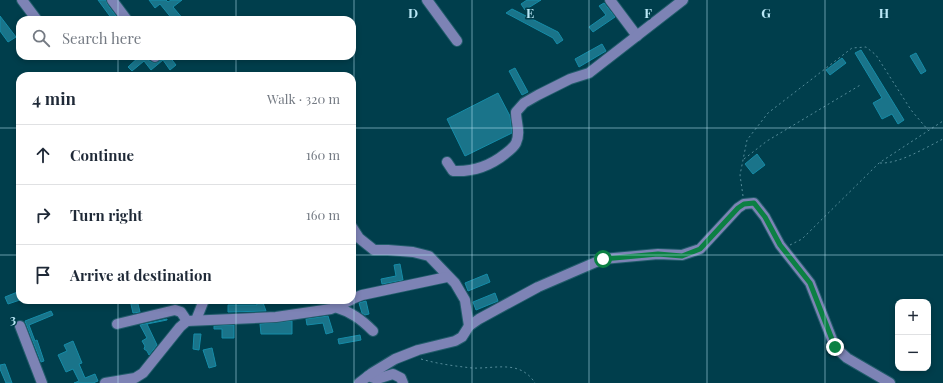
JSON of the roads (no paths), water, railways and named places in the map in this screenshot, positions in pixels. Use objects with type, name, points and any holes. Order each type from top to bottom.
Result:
[{"type":"street","points":[[22,0],[34,16]]},
{"type":"street","points":[[112,0],[124,16]]},
{"type":"street","points":[[427,0],[457,42]]},
{"type":"street","points":[[610,0],[637,36]]},
{"type":"street","points":[[447,162],[453,171],[464,171],[490,164],[501,157],[516,143],[519,129],[516,112],[524,103],[570,79],[589,73],[683,0]]},
{"type":"street","points":[[358,383],[395,359],[455,341],[462,337],[469,326],[479,319],[538,287],[603,259],[658,254],[682,256],[700,249],[738,208],[744,204],[754,203],[765,217],[780,245],[810,283],[835,347],[848,358],[890,383]]},
{"type":"street","points":[[356,239],[374,250],[414,252],[429,256],[447,277],[455,283],[464,300],[469,326]]},
{"type":"street","points":[[356,298],[362,295],[447,277]]},
{"type":"street","points":[[192,320],[202,304]]},
{"type":"street","points":[[105,383],[135,378],[143,372],[180,327],[192,320],[276,317],[335,307],[342,304]]},
{"type":"street","points":[[335,307],[360,318],[373,331]]},
{"type":"street","points":[[117,324],[175,310],[181,312],[192,320]]},
{"type":"street","points":[[20,326],[42,383]]},
{"type":"street","points":[[368,376],[378,379],[393,374],[401,378],[403,383]]}]
